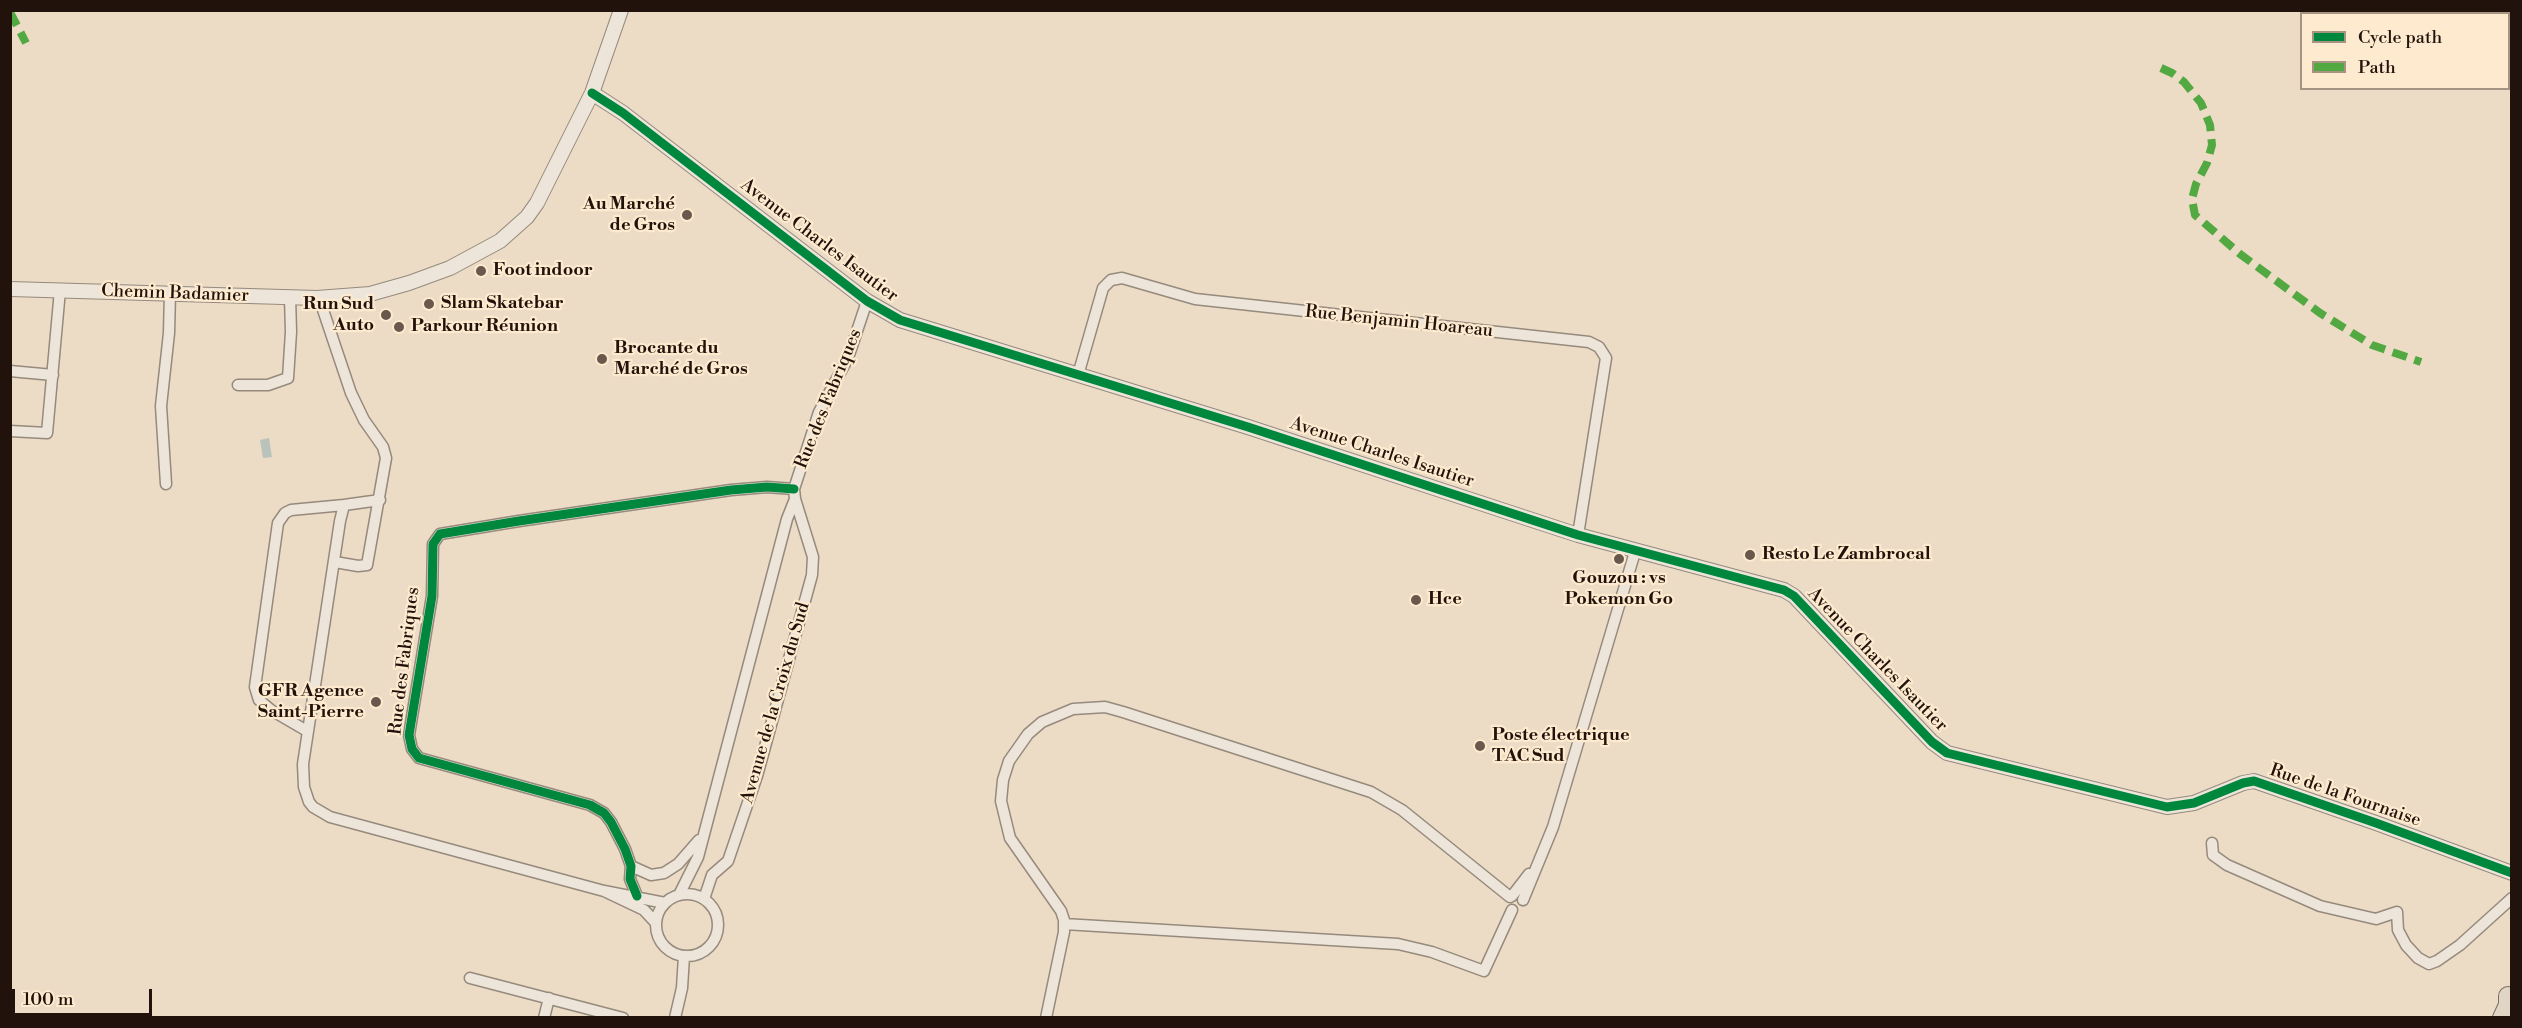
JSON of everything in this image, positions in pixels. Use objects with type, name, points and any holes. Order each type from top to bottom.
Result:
[{"type":"highway","points":[[2502,1017],[2508,1005],[2508,996]]},
{"type":"street","name":"Chemin Badamier","points":[[10,289],[319,298],[370,294],[409,284],[450,268],[500,241],[527,217],[537,203],[592,93],[621,10]]},
{"type":"street","name":"Avenue Charles Isautier","points":[[592,93],[623,113],[867,301],[900,320],[1259,430],[1578,535],[1784,590],[1794,596],[1932,742],[1947,753],[2167,807]]},
{"type":"street","name":"Rue Benjamin Hoareau","points":[[1078,375],[1103,288],[1111,280],[1122,278],[1195,299],[1589,342],[1599,347],[1606,358],[1578,535]]},
{"type":"street","points":[[10,431],[47,433],[60,290]]},
{"type":"street","points":[[166,484],[161,406],[169,333],[170,293]]},
{"type":"street","points":[[238,385],[268,385],[288,378],[290,297]]},
{"type":"street","points":[[319,298],[351,393],[364,420],[383,447],[386,458],[367,565],[358,566],[335,562]]},
{"type":"street","name":"Rue des Fabriques","points":[[636,896],[630,879],[631,866],[611,822],[604,813],[590,805],[419,758],[412,749],[409,735],[432,596],[435,538],[440,534],[519,521],[731,490],[767,487],[794,494],[819,412],[848,358],[867,301]]},
{"type":"street","points":[[10,371],[53,375]]},
{"type":"street","name":"Avenue de la Croix du Sud","points":[[679,895],[698,857],[794,494]]},
{"type":"street","name":"Avenue de la Croix du Sud","points":[[704,898],[712,875],[728,861],[757,776],[812,575],[813,556],[794,494]]},
{"type":"street","points":[[307,731],[271,710],[260,700],[255,687],[278,523],[285,513],[291,510],[380,500]]},
{"type":"street","points":[[344,505],[307,731],[302,777],[309,802],[330,817],[603,891],[664,903]]},
{"type":"street","points":[[1064,924],[1398,944],[1432,952],[1484,971],[1512,910],[1508,904],[1515,898],[1536,867],[1553,826],[1635,552]]},
{"type":"street","points":[[1046,1017],[1064,924],[1061,910],[1010,838],[1001,801],[1003,780],[1017,746],[1042,722],[1065,711],[1089,707],[1123,712],[1371,792],[1402,810],[1515,898]]},
{"type":"street","name":"Rue de la Fournaise","points":[[2167,807],[2194,803],[2243,783],[2254,782],[2511,873]]},
{"type":"street","points":[[631,866],[651,875],[664,873],[691,851],[703,832]]},
{"type":"street","points":[[2212,843],[2214,855],[2227,865],[2320,906],[2376,919],[2397,912],[2398,930],[2406,945],[2418,958],[2429,964],[2460,945],[2511,898]]},
{"type":"street","points":[[603,891],[644,910],[656,923],[661,942],[671,952],[684,956],[704,952],[716,938],[718,925],[716,913],[704,898],[692,894],[679,895],[664,903],[656,923]]},
{"type":"street","points":[[675,1017],[682,988],[684,956]]},
{"type":"street","points":[[470,978],[623,1017]]},
{"type":"street","points":[[544,1017],[549,998]]},
{"type":"shaded area","points":[[269,438],[272,457],[263,458],[260,440]]},
{"type":"marked path","points":[[10,12],[26,43]]},
{"type":"marked path","points":[[2161,68],[2184,82],[2201,103],[2210,125],[2212,145],[2192,199],[2195,215],[2240,254],[2320,313],[2372,345],[2421,362]]},
{"type":"cycle path","points":[[592,93],[623,113],[867,301],[900,320],[1248,427],[1578,535],[1784,590],[1794,596],[1932,742],[1947,753],[2167,807],[2194,803],[2243,783],[2254,781],[2512,873]]},
{"type":"cycle path","points":[[637,896],[630,879],[631,866],[625,849],[604,813],[590,805],[419,758],[412,749],[409,735],[432,596],[433,544],[440,534],[519,521],[731,490],[767,487],[794,489]]},
{"type":"place","name":"Au Marché de Gros","points":[[687,215]]},
{"type":"place","name":"Foot indoor","points":[[481,271]]},
{"type":"place","name":"Slam Skatebar","points":[[429,304]]},
{"type":"place","name":"Run Sud Auto","points":[[386,315]]},
{"type":"place","name":"Parkour Réunion","points":[[399,327]]},
{"type":"place","name":"Brocante du Marché de Gros","points":[[602,359]]},
{"type":"place","name":"Resto Le Zambrocal","points":[[1750,555]]},
{"type":"place","name":"Gouzou : vs Pokemon Go","points":[[1619,559]]},
{"type":"place","name":"Hce","points":[[1416,600]]},
{"type":"place","name":"GFR Agence Saint-Pierre","points":[[376,702]]},
{"type":"place","name":"Poste électrique TAC Sud","points":[[1480,746]]}]
